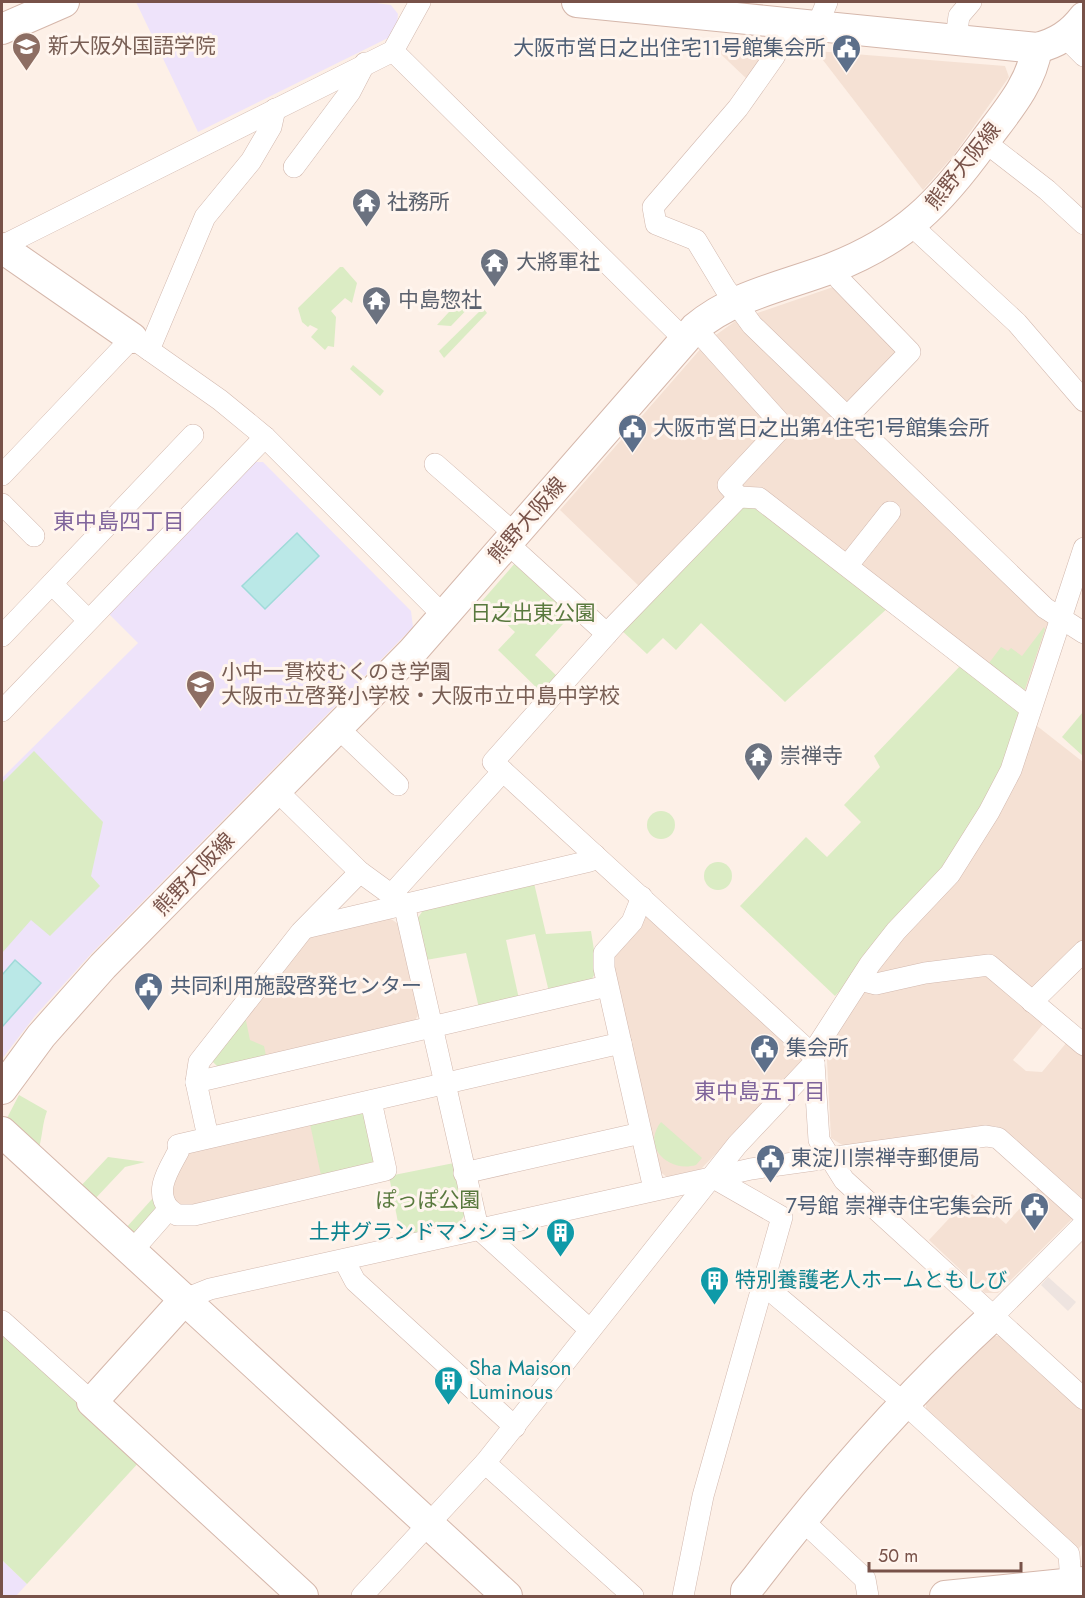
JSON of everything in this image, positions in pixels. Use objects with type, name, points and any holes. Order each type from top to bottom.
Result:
[{"type":"street","points":[[2,29],[64,2]]},
{"type":"street","points":[[420,2],[393,51],[365,63],[2,247],[220,400],[265,437],[444,616]]},
{"type":"street","points":[[577,2],[783,22],[823,13],[956,38],[1037,48],[1077,37]]},
{"type":"street","points":[[956,38],[959,16],[971,2]]},
{"type":"street","points":[[783,22],[781,43],[774,57],[738,108],[653,207],[656,224],[696,240],[734,302],[752,325],[1045,608],[1083,632]]},
{"type":"street","name":"熊野大阪線","points":[[2,1089],[70,1002],[338,728],[444,616],[689,333],[734,302],[832,268],[871,251],[910,225],[948,191],[985,142],[1027,82],[1034,65],[1037,48]]},
{"type":"street","points":[[393,51],[689,333],[783,426],[728,485],[739,497],[759,498],[1030,708]]},
{"type":"street","points":[[294,167],[350,92],[365,63]]},
{"type":"street","points":[[2,476],[140,344],[205,217],[250,161],[271,127],[275,109]]},
{"type":"street","points":[[985,142],[1047,190],[1083,224]]},
{"type":"street","points":[[910,225],[1017,323],[1083,401]]},
{"type":"street","points":[[832,268],[840,280],[910,352],[847,417]]},
{"type":"street","points":[[2,636],[194,435]]},
{"type":"street","points":[[2,711],[265,437]]},
{"type":"street","points":[[435,464],[607,634]]},
{"type":"street","points":[[739,497],[607,634],[493,762],[642,897],[813,1058],[819,1140],[844,1180],[1083,1400]]},
{"type":"street","points":[[2,504],[34,536]]},
{"type":"street","points":[[848,565],[890,512]]},
{"type":"street","points":[[362,1596],[485,1463],[515,1427],[589,1329],[737,1145],[813,1058],[860,980],[896,931],[950,874],[989,812],[1011,770],[1083,548]]},
{"type":"street","points":[[52,585],[88,620]]},
{"type":"street","points":[[338,728],[398,785]]},
{"type":"street","points":[[398,899],[503,771]]},
{"type":"street","points":[[276,790],[360,872],[398,899],[432,1028],[478,1228],[589,1329]]},
{"type":"street","points":[[208,1137],[196,1082],[199,1062],[301,932],[309,927],[398,899],[590,861],[595,855]]},
{"type":"street","points":[[309,927],[360,872]]},
{"type":"street","points":[[642,897],[632,922],[604,953],[607,986],[654,1189]]},
{"type":"street","points":[[1032,1002],[1083,951]]},
{"type":"street","points":[[860,980],[876,984],[925,973],[989,965],[1083,1045]]},
{"type":"street","points":[[196,1082],[607,986]]},
{"type":"street","points":[[371,1101],[386,1170],[194,1215],[177,1215],[162,1199],[162,1186],[179,1150],[178,1145],[621,1043]]},
{"type":"street","points":[[2,1132],[507,1596]]},
{"type":"street","points":[[464,1173],[641,1133]]},
{"type":"street","points":[[92,1402],[185,1299],[210,1289],[712,1177],[829,1156],[986,1136],[998,1138],[1083,1215]]},
{"type":"street","points":[[683,1596],[704,1496],[765,1286],[782,1217],[712,1177]]},
{"type":"street","points":[[132,1251],[169,1209]]},
{"type":"street","points":[[746,1596],[746,1591],[851,1460],[904,1403],[1083,1224]]},
{"type":"street","points":[[344,1260],[356,1281],[515,1427]]},
{"type":"street","points":[[765,1286],[904,1403],[1069,1554],[1077,1583],[945,1596]]},
{"type":"street","points":[[2,1321],[303,1596]]},
{"type":"street","points":[[485,1463],[633,1596]]},
{"type":"street","points":[[802,1520],[865,1579],[868,1596]]},
{"type":"shaded area","points":[[136,2],[369,2],[391,5],[398,14],[397,24],[390,37],[198,132]]},
{"type":"shaded area","points":[[707,41],[771,47],[750,82]]},
{"type":"shaded area","points":[[816,51],[1005,66],[1009,77],[953,156],[923,190]]},
{"type":"shaded area","points":[[836,286],[901,352],[839,417],[1046,618],[1050,629],[1030,692],[1022,695],[736,486],[791,426],[713,337],[737,320]]},
{"type":"shaded area","points":[[703,346],[774,426],[725,492],[726,503],[641,588],[560,510]]},
{"type":"shaded area","name":"小中一貫校むくのき学園 大阪市立啓発小学校・大阪市立中島中学校","points":[[251,462],[263,462],[411,611],[413,627],[91,954],[35,1016],[2,1059],[2,778],[138,643],[107,612]]},
{"type":"shaded area","points":[[1032,722],[1083,762],[1083,941],[1038,987],[1044,1023],[1013,1060],[1026,1071],[1042,1072],[1067,1042],[1083,1057],[1083,1208],[998,1293],[985,1293],[929,1240],[972,1194],[1006,1224],[1050,1174],[996,1126],[844,1146],[831,1138],[826,1042]]},
{"type":"shaded area","points":[[647,914],[805,1062],[701,1169],[667,1177],[656,1169],[611,957]]},
{"type":"shaded area","points":[[388,917],[400,925],[420,1012],[414,1022],[218,1067],[244,1011],[305,936]]},
{"type":"shaded area","points":[[310,1124],[373,1168],[183,1207],[172,1198],[169,1182],[185,1152]]},
{"type":"shaded area","points":[[1048,1277],[1076,1302],[1068,1311],[1041,1285]]},
{"type":"shaded area","points":[[989,1336],[1002,1336],[1083,1410],[1084,1543],[1077,1550],[926,1412],[926,1399]]},
{"type":"shaded area","points":[[2,1560],[27,1584],[16,1596],[2,1596]]},
{"type":"green space","points":[[340,267],[343,267],[357,283],[352,303],[345,298],[331,311],[336,317],[334,347],[328,346],[325,350],[311,337],[318,329],[310,325],[308,327],[302,322],[298,308]]},
{"type":"green space","points":[[471,297],[474,302],[451,326],[437,325],[460,300],[464,302]]},
{"type":"green space","points":[[483,308],[487,313],[444,358],[439,351]]},
{"type":"green space","points":[[353,365],[384,391],[380,396],[350,369]]},
{"type":"green space","points":[[755,502],[890,606],[785,702],[701,623],[676,650],[663,638],[647,654],[620,629],[744,505]]},
{"type":"green space","name":"日之出東公園","points":[[516,562],[572,614],[535,655],[560,679],[545,696],[498,650],[515,632],[482,601]]},
{"type":"green space","points":[[1044,627],[1023,695],[986,667],[1001,647],[1008,651],[1011,648],[1022,656]]},
{"type":"green space","points":[[961,665],[1022,713],[1008,755],[990,794],[946,865],[894,931],[835,996],[740,906],[806,837],[827,857],[861,822],[844,805],[880,767],[874,756]]},
{"type":"green space","points":[[1083,712],[1083,756],[1062,737]]},
{"type":"green space","points":[[34,751],[103,822],[91,876],[100,886],[50,936],[31,920],[2,953],[2,783]]},
{"type":"green space","points":[[661,811],[671,815],[675,825],[671,835],[661,839],[651,835],[647,825],[651,815]]},
{"type":"green space","points":[[718,862],[728,866],[732,876],[728,886],[718,890],[708,886],[704,876],[708,866]]},
{"type":"green space","points":[[534,883],[546,934],[591,931],[597,969],[591,981],[549,992],[535,934],[506,940],[519,999],[479,1008],[466,953],[426,960],[417,919],[424,909]]},
{"type":"green space","points":[[244,1011],[250,1040],[264,1046],[266,1056],[218,1067],[208,1057]]},
{"type":"green space","points":[[19,1095],[47,1111],[39,1148],[8,1122],[7,1118]]},
{"type":"green space","points":[[361,1113],[367,1117],[377,1161],[322,1180],[310,1124]]},
{"type":"green space","points":[[661,1122],[702,1158],[696,1165],[676,1165],[661,1156],[654,1140]]},
{"type":"green space","points":[[108,1157],[145,1162],[125,1167],[93,1201],[79,1188]]},
{"type":"green space","name":"ぽっぽ公園","points":[[454,1163],[466,1213],[458,1225],[401,1238],[389,1176]]},
{"type":"green space","points":[[153,1198],[158,1206],[137,1232],[129,1233],[125,1229]]},
{"type":"green space","points":[[2,1334],[141,1460],[27,1584],[2,1560]]},
{"type":"water","points":[[297,533],[319,556],[265,609],[242,586]]},
{"type":"water","points":[[15,960],[41,983],[2,1027],[2,975]]},
{"type":"place","name":"新大阪外国語学院","points":[[27,72]]},
{"type":"place","name":"大阪市営日之出住宅11号館集会所","points":[[847,74]]},
{"type":"place","name":"社務所","points":[[366,228]]},
{"type":"place","name":"大將軍社","points":[[495,288]]},
{"type":"place","name":"中島惣社","points":[[377,326]]},
{"type":"place","name":"大阪市営日之出第4住宅1号館集会所","points":[[632,454]]},
{"type":"place","name":"小中一貫校むくのき学園 大阪市立啓発小学校・大阪市立中島中学校","points":[[200,710]]},
{"type":"place","name":"崇禅寺","points":[[759,782]]},
{"type":"place","name":"共同利用施設啓発センター","points":[[149,1012]]},
{"type":"place","name":"集会所","points":[[765,1074]]},
{"type":"place","name":"東淀川崇禅寺郵便局","points":[[770,1184]]},
{"type":"place","name":"7号館 崇禅寺住宅集会所","points":[[1034,1232]]},
{"type":"place","name":"土井グランドマンション","points":[[561,1258]]},
{"type":"place","name":"特別養護老人ホームともしび","points":[[714,1306]]},
{"type":"place","name":"Sha Maison Luminous","points":[[448,1406]]},
{"type":"district","name":"東中島四丁目","points":[[119,521]]},
{"type":"district","name":"東中島五丁目","points":[[760,1091]]}]
